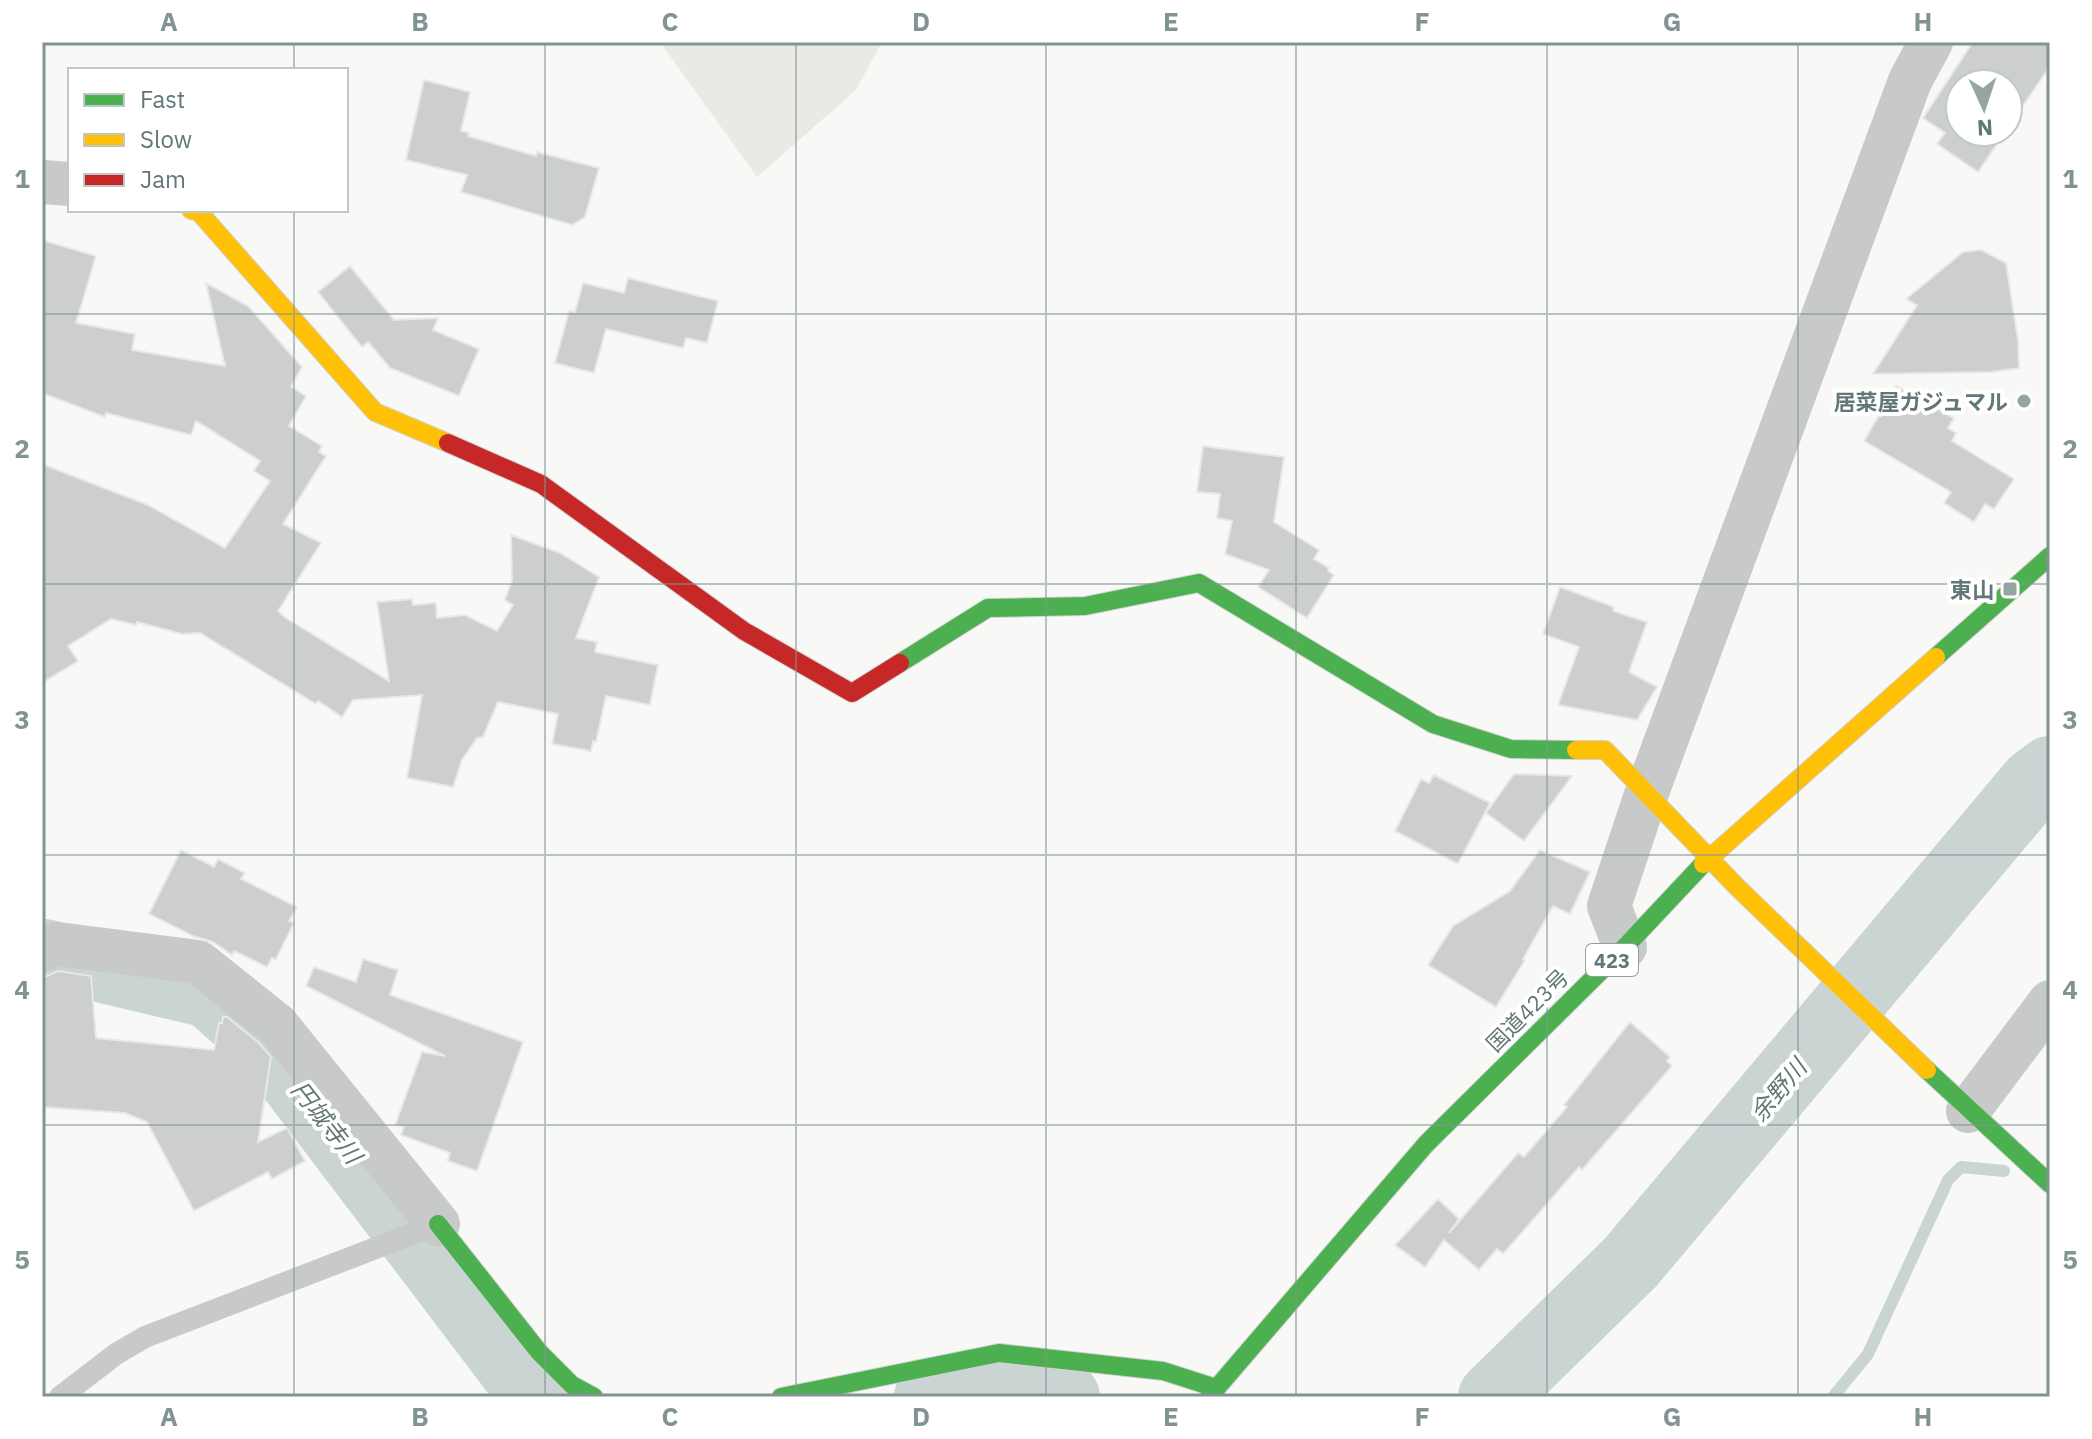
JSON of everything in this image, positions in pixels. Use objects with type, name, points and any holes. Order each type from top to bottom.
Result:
[{"type":"main road","points":[[199,212],[375,412],[541,484],[744,631],[852,693],[988,608],[1085,606],[1199,583],[1433,724],[1511,749],[1605,750],[1709,858],[1959,1102],[2033,1157],[2050,1184]]},
{"type":"main road","name":"国道423号","points":[[1212,1392],[1426,1144],[1625,947],[1709,858],[2050,556]]},
{"type":"main road","points":[[438,1224],[539,1352],[572,1385],[594,1397]]},
{"type":"main road","points":[[781,1397],[999,1353],[1163,1371],[1212,1392]]},
{"type":"street","points":[[1625,947],[1609,906],[1646,795],[1910,81],[1931,42]]},
{"type":"street","points":[[42,182],[68,184]]},
{"type":"street","points":[[42,950],[58,944],[198,962],[277,1025],[438,1224]]},
{"type":"street","points":[[1959,1102],[2050,1002]]},
{"type":"lane","points":[[60,1397],[116,1354],[145,1337],[438,1224]]},
{"type":"shaded area","points":[[660,42],[882,42],[856,90],[757,177]]},
{"type":"building","points":[[1973,42],[2050,42],[2050,66],[2024,104],[2024,68],[1956,68]]},
{"type":"building","points":[[424,80],[470,92],[461,131],[469,133],[468,136],[536,156],[537,152],[599,168],[585,217],[572,225],[461,192],[467,175],[406,160]]},
{"type":"building","points":[[1944,86],[1944,132],[1923,118]]},
{"type":"building","points":[[1944,134],[1944,148],[1994,148],[1978,172],[1937,144]]},
{"type":"building","points":[[42,240],[96,256],[76,323],[135,334],[132,350],[225,366],[206,283],[248,306],[302,367],[291,387],[306,396],[289,426],[322,446],[319,452],[326,456],[283,524],[321,543],[278,611],[286,618],[389,681],[377,602],[412,599],[413,605],[436,603],[437,618],[465,615],[497,631],[513,605],[505,600],[512,580],[511,535],[560,553],[599,577],[576,638],[597,642],[595,652],[658,665],[650,705],[606,696],[596,742],[593,741],[591,751],[552,744],[558,714],[498,702],[483,737],[477,738],[462,760],[453,787],[407,778],[422,695],[353,700],[342,717],[200,633],[182,634],[137,622],[136,625],[111,619],[68,646],[78,661],[42,683],[42,464],[148,505],[225,548],[270,481],[254,471],[260,461],[196,421],[191,435],[106,413],[105,417],[42,393]]},
{"type":"building","points":[[1981,250],[2006,263],[2018,340],[2019,368],[1992,372],[1873,374],[1917,305],[1906,299],[1963,252]]},
{"type":"building","points":[[350,266],[394,320],[438,318],[433,330],[479,349],[459,396],[390,368],[368,342],[362,347],[318,292]]},
{"type":"building","points":[[628,278],[718,301],[707,343],[686,338],[683,348],[606,329],[594,373],[555,363],[569,311],[575,312],[583,283],[624,293]]},
{"type":"building","points":[[1896,386],[1954,418],[1948,428],[1956,433],[1952,441],[2014,479],[1994,509],[1985,504],[1974,522],[1944,503],[1951,492],[1864,441]]},
{"type":"building","points":[[1203,446],[1284,457],[1274,522],[1319,550],[1314,559],[1334,575],[1307,618],[1258,587],[1269,570],[1225,554],[1232,521],[1217,518],[1220,494],[1197,492]]},
{"type":"building","points":[[1560,587],[1614,607],[1613,611],[1647,622],[1629,672],[1657,687],[1637,720],[1558,705],[1579,647],[1543,634]]},
{"type":"building","points":[[1514,774],[1572,776],[1524,841],[1486,813]]},
{"type":"building","points":[[1434,775],[1490,803],[1458,864],[1395,831],[1421,779],[1429,783]]},
{"type":"building","points":[[181,850],[214,867],[218,859],[245,873],[241,879],[297,907],[289,921],[294,923],[276,959],[272,958],[267,967],[234,951],[232,955],[213,942],[193,936],[149,914]]},
{"type":"building","points":[[1540,850],[1590,872],[1570,914],[1553,906],[1496,1007],[1428,965],[1453,926],[1510,891]]},
{"type":"building","points":[[363,959],[398,970],[390,995],[523,1042],[477,1171],[448,1161],[450,1153],[401,1135],[404,1127],[395,1125],[422,1052],[445,1056],[306,986],[314,967],[356,982]]},
{"type":"building","points":[[58,971],[91,976],[96,1038],[214,1050],[219,1023],[227,1017],[271,1057],[258,1142],[287,1128],[305,1161],[272,1179],[268,1172],[194,1211],[147,1122],[125,1113],[42,1107],[42,978]]},
{"type":"building","points":[[1630,1022],[1670,1057],[1667,1061],[1672,1066],[1582,1170],[1579,1167],[1503,1254],[1497,1249],[1479,1270],[1444,1240],[1425,1267],[1395,1245],[1438,1199],[1459,1219],[1449,1233],[1518,1153],[1524,1157],[1567,1107],[1564,1105]]},
{"type":"waterway","name":"余野川","points":[[1493,1397],[1630,1263],[2034,783],[2050,771]]},
{"type":"waterway","name":"円城寺川","points":[[44,954],[209,993],[267,1044],[522,1380],[540,1397]]},
{"type":"waterway","points":[[1833,1397],[1868,1354],[1948,1180],[1961,1167],[2004,1171]]},
{"type":"waterway","name":"円城寺川","points":[[929,1397],[994,1384],[1030,1386],[1065,1397]]},
{"type":"traffic: fast","points":[[1936,657],[2050,556]]},
{"type":"traffic: fast","points":[[900,663],[988,608],[1085,606],[1199,583],[1433,724],[1511,749],[1576,750]]},
{"type":"traffic: fast","points":[[1209,1397],[1426,1144],[1625,947],[1703,864]]},
{"type":"traffic: fast","points":[[1927,1070],[2050,1184]]},
{"type":"traffic: fast","points":[[438,1224],[539,1352],[572,1385],[594,1397]]},
{"type":"traffic: fast","points":[[781,1397],[999,1353],[1163,1371],[1216,1388]]},
{"type":"traffic: slow","points":[[199,212],[375,412],[448,443]]},
{"type":"traffic: slow","points":[[1703,864],[1936,657]]},
{"type":"traffic: slow","points":[[1576,750],[1605,750],[1737,887],[1927,1070]]},
{"type":"traffic: jam","points":[[448,443],[541,484],[744,631],[852,693],[900,663]]},
{"type":"place","name":"居菜屋ガジュマル","points":[[2024,401]]},
{"type":"place","name":"東山","points":[[2010,589]]}]
